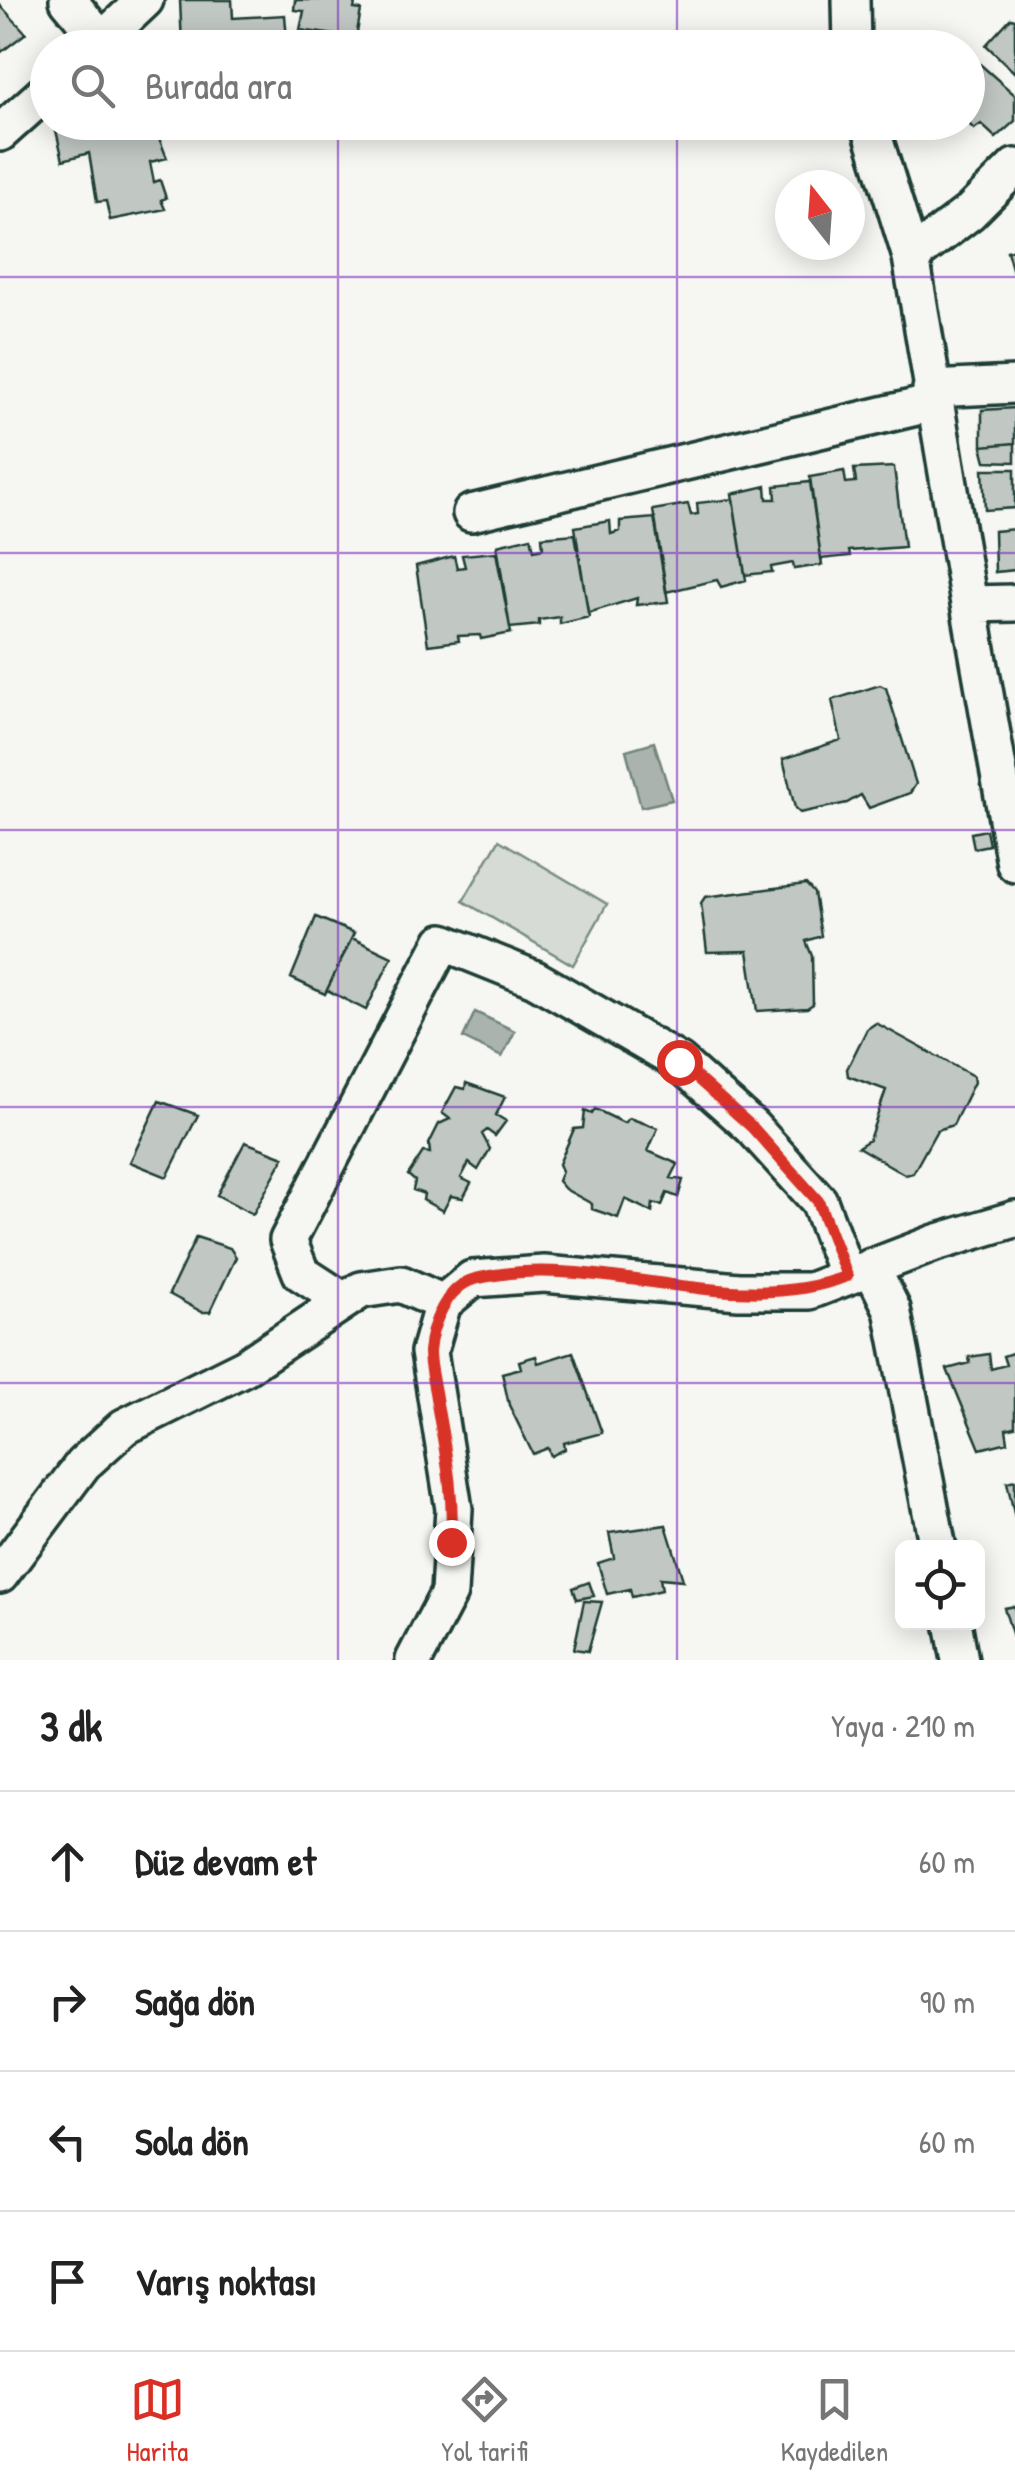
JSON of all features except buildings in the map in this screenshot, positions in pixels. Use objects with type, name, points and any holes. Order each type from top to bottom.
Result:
[{"type":"street","points":[[68,0],[88,30]]},
{"type":"street","points":[[113,30],[146,0]]},
{"type":"street","points":[[851,0],[852,30]]},
{"type":"street","points":[[0,133],[30,106]]},
{"type":"street","points":[[875,140],[911,257],[1015,864]]},
{"type":"street","points":[[911,257],[970,212],[1015,167]]},
{"type":"street","points":[[470,513],[932,396],[1015,386]]},
{"type":"street","points":[[969,604],[1015,603]]},
{"type":"street","points":[[344,1301],[301,1273],[288,1240],[443,942],[535,979],[679,1062],[752,1127],[818,1201],[859,1272],[892,1309],[936,1540]]},
{"type":"street","points":[[414,1660],[449,1593],[454,1509],[429,1352],[443,1303],[472,1280],[544,1274],[739,1291],[810,1290],[1015,1219]]},
{"type":"street","points":[[0,1575],[82,1464],[124,1426],[245,1367],[361,1290],[401,1284],[443,1303]]},
{"type":"street","points":[[954,1630],[960,1660]]},
{"type":"shaded area","points":[[654,742],[672,800],[641,807],[626,750]]},
{"type":"shaded area","points":[[499,840],[607,904],[573,965],[463,901]]},
{"type":"shaded area","points":[[475,1012],[515,1031],[502,1057],[463,1038]]},
{"type":"route","points":[[451,1542],[454,1509],[429,1352],[443,1303],[472,1280],[544,1274],[739,1291],[810,1290],[847,1276],[818,1201],[752,1127],[679,1062]]}]
